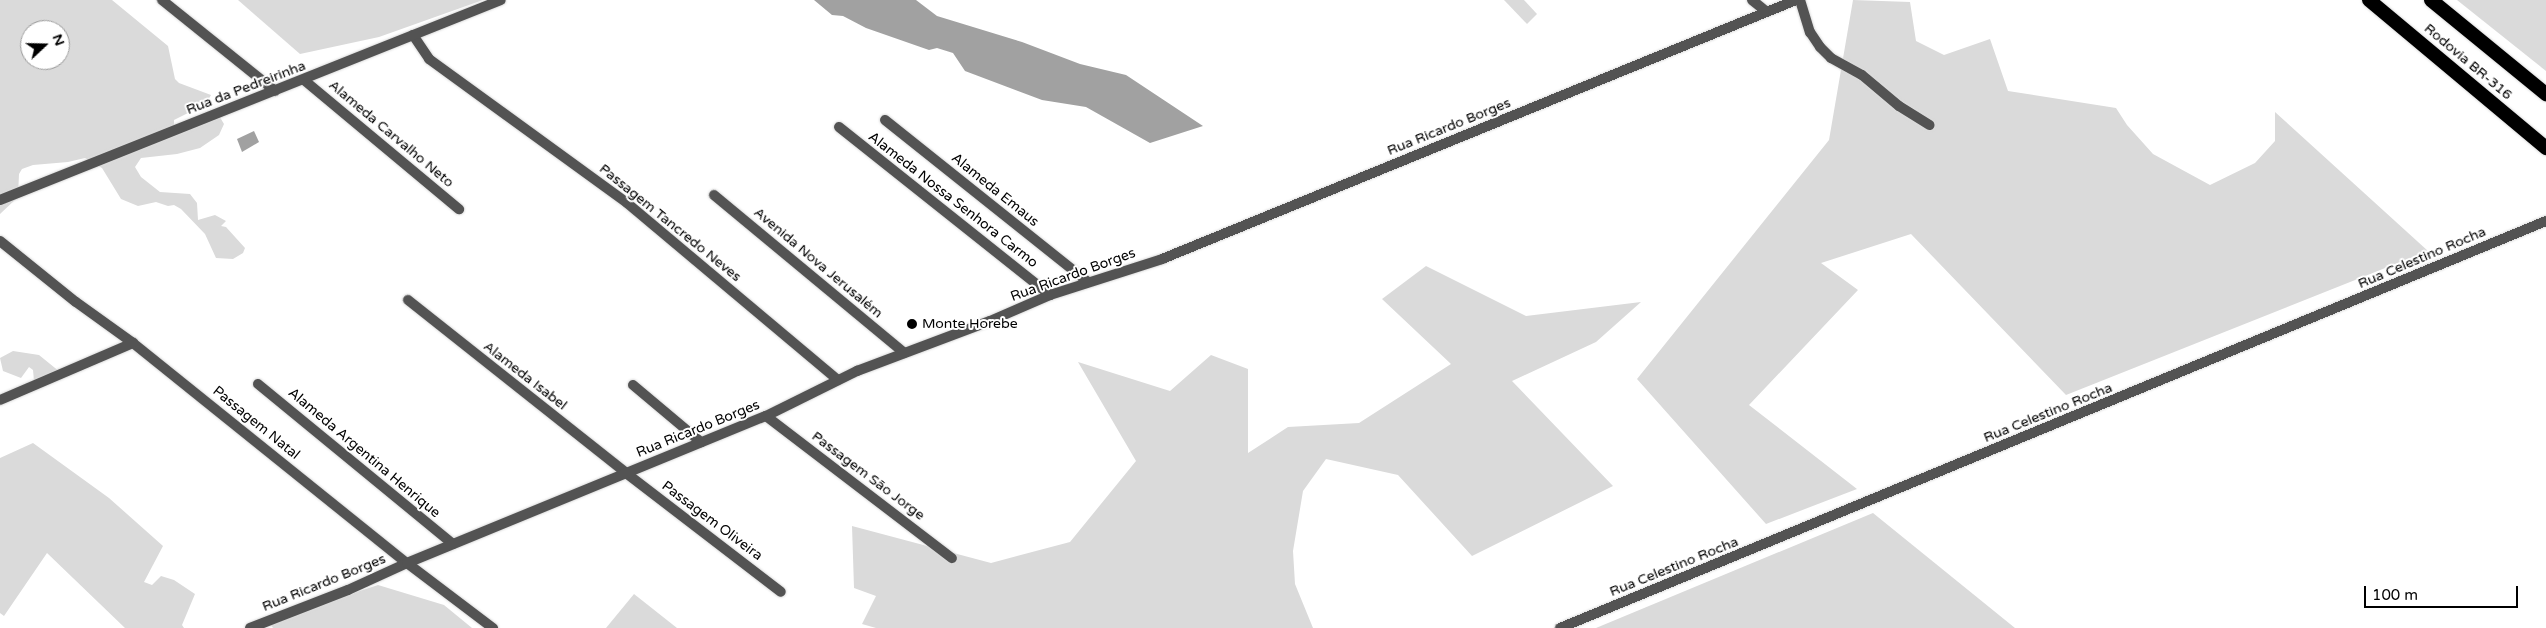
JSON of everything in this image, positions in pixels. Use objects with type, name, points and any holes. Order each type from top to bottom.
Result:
[{"type":"highway","name":"Rodovia BR-316","points":[[2369,0],[2546,148]]},
{"type":"highway","name":"Rodovia BR-316","points":[[2431,0],[2546,94]]},
{"type":"street","points":[[162,0],[275,91]]},
{"type":"street","name":"Rua da Pedreirinha","points":[[0,200],[502,0]]},
{"type":"street","points":[[1752,0],[1768,12]]},
{"type":"street","points":[[1798,0],[1810,32],[1820,47],[1831,58],[1862,76],[1899,106],[1930,125]]},
{"type":"street","name":"Rua Ricardo Borges","points":[[250,628],[348,590],[407,563],[766,416],[838,380],[904,353],[990,321],[1050,295],[1162,259],[1798,0]]},
{"type":"street","name":"Passagem Tancredo Neves","points":[[412,36],[429,59],[628,202],[838,380]]},
{"type":"street","name":"Alameda Carvalho Neto","points":[[304,80],[459,209]]},
{"type":"street","name":"Alameda Emaus","points":[[886,120],[1088,282]]},
{"type":"street","name":"Alameda Nossa Senhora Carmo","points":[[839,127],[1050,295]]},
{"type":"street","name":"Avenida Nova Jerusalém","points":[[714,195],[904,353]]},
{"type":"street","name":"Rua Celestino Rocha","points":[[1560,628],[2546,221]]},
{"type":"street","name":"Passagem Natal","points":[[0,241],[76,302],[133,343],[407,563],[493,628]]},
{"type":"street","name":"Alameda Isabel","points":[[408,300],[626,473]]},
{"type":"street","points":[[0,400],[133,343]]},
{"type":"street","name":"Alameda Argentina Henrique","points":[[258,384],[453,544]]},
{"type":"street","points":[[633,385],[701,442]]},
{"type":"street","name":"Passagem São Jorge","points":[[766,416],[952,558]]},
{"type":"street","name":"Passagem Oliveira","points":[[626,473],[781,592]]},
{"type":"shaded area","points":[[0,0],[112,0],[168,46],[175,79],[179,83],[211,95],[206,104],[174,120],[174,125],[218,114],[224,124],[219,135],[200,148],[177,154],[141,158],[135,167],[141,177],[160,192],[190,194],[197,203],[198,220],[215,215],[226,221],[221,226],[226,227],[245,248],[243,253],[233,259],[216,258],[205,234],[181,209],[174,205],[168,206],[156,202],[138,206],[121,199],[102,168],[85,158],[68,162],[33,165],[22,169],[19,174],[18,197],[0,214]]},
{"type":"shaded area","points":[[238,0],[483,0],[379,37],[300,54]]},
{"type":"shaded area","points":[[814,0],[916,0],[937,16],[1022,42],[1080,64],[1126,75],[1203,126],[1150,143],[1086,107],[1042,100],[965,71],[953,53],[937,48],[929,50],[866,28],[843,16],[832,15]]},
{"type":"shaded area","points":[[1504,0],[1524,0],[1537,14],[1527,24]]},
{"type":"shaded area","points":[[1853,0],[1910,2],[1916,41],[1944,55],[1990,39],[2008,91],[2116,108],[2127,125],[2153,154],[2210,185],[2255,163],[2275,141],[2275,112],[2428,251],[2066,395],[1911,234],[1821,263],[1858,290],[1749,405],[1857,489],[1766,524],[1637,379],[1829,140]]},
{"type":"shaded area","points":[[2457,0],[2546,0],[2546,71]]},
{"type":"shaded area","points":[[254,131],[259,142],[242,152],[237,139]]},
{"type":"shaded area","points":[[1426,266],[1526,316],[1641,302],[1596,342],[1512,381],[1613,486],[1472,556],[1398,475],[1326,459],[1303,491],[1293,551],[1295,584],[1313,628],[876,628],[862,624],[876,596],[854,588],[852,526],[991,563],[1070,542],[1136,461],[1078,362],[1170,391],[1211,355],[1248,369],[1248,453],[1288,427],[1359,423],[1451,364],[1382,299]]},
{"type":"shaded area","points":[[13,351],[39,355],[60,372],[34,381],[33,370],[29,367],[21,378],[3,371],[0,358]]},
{"type":"shaded area","points":[[33,443],[109,498],[163,546],[144,582],[152,585],[161,576],[174,580],[195,594],[182,625],[184,628],[125,628],[47,553],[4,616],[0,613],[0,458]]},
{"type":"shaded area","points":[[1873,513],[2015,628],[1596,628]]},
{"type":"shaded area","points":[[378,585],[444,605],[472,628],[273,628],[268,621]]},
{"type":"shaded area","points":[[634,594],[677,628],[606,628]]},
{"type":"place","name":"Monte Horebe","points":[[912,324]]}]
